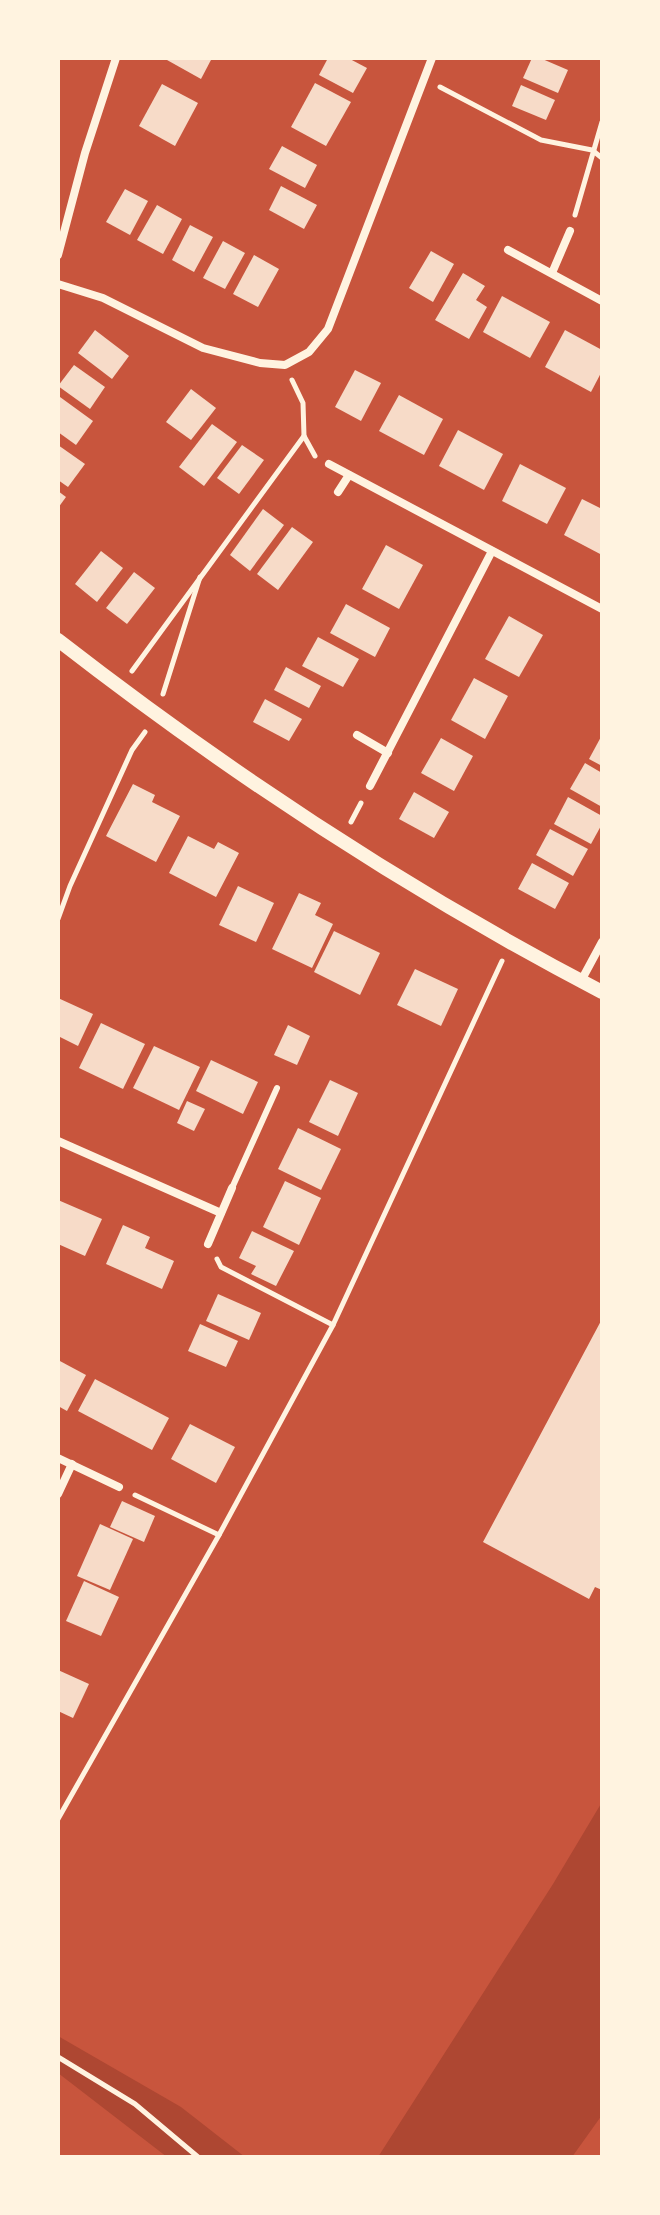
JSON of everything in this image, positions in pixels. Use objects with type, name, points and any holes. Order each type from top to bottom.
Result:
[{"type":"street","points":[[58,255],[85,153],[116,58]]},
{"type":"street","points":[[58,284],[103,298],[203,348],[260,363],[285,365],[309,352],[328,329],[432,58]]},
{"type":"street","points":[[552,273],[570,231]]},
{"type":"street","points":[[508,250],[602,301]]},
{"type":"street","points":[[329,464],[602,609]]},
{"type":"street","points":[[338,492],[349,475]]},
{"type":"street","points":[[370,786],[492,551]]},
{"type":"street","points":[[58,640],[156,716],[341,841],[602,992]]},
{"type":"street","points":[[357,735],[388,753]]},
{"type":"street","points":[[581,981],[602,942]]},
{"type":"street","points":[[58,1141],[221,1213]]},
{"type":"street","points":[[208,1244],[232,1188]]},
{"type":"street","points":[[58,1458],[119,1487]]},
{"type":"street","points":[[58,1494],[72,1464]]},
{"type":"lane","points":[[232,1188],[277,1088]]},
{"type":"path","points":[[424,78],[541,140],[592,150],[602,158]]},
{"type":"path","points":[[570,231],[602,122]]},
{"type":"path","points":[[119,688],[304,436],[303,403],[285,365]]},
{"type":"path","points":[[58,919],[132,750],[156,716],[200,577]]},
{"type":"path","points":[[341,841],[370,786]]},
{"type":"path","points":[[58,1819],[219,1535],[333,1325],[511,942]]},
{"type":"path","points":[[208,1244],[221,1267],[333,1325]]},
{"type":"path","points":[[119,1487],[219,1535]]},
{"type":"path","points":[[58,2057],[135,2104],[198,2157]]},
{"type":"shaded area","points":[[602,1802],[602,2115],[572,2157],[378,2157],[553,1884]]},
{"type":"shaded area","points":[[58,2036],[181,2107],[245,2157],[167,2157],[58,2073]]},
{"type":"building","points":[[168,58],[212,58],[201,79]]},
{"type":"building","points":[[328,58],[348,58],[367,68],[353,93],[319,75]]},
{"type":"building","points":[[532,58],[540,58],[568,70],[558,93],[523,78]]},
{"type":"building","points":[[315,83],[351,102],[326,146],[291,127]]},
{"type":"building","points":[[162,84],[198,103],[175,146],[139,126]]},
{"type":"building","points":[[521,85],[555,100],[546,120],[512,106]]},
{"type":"building","points":[[282,146],[317,165],[305,188],[269,169]]},
{"type":"building","points":[[281,186],[317,205],[304,229],[269,210]]},
{"type":"building","points":[[125,189],[148,201],[130,235],[106,222]]},
{"type":"building","points":[[157,205],[182,219],[163,254],[137,240]]},
{"type":"building","points":[[190,225],[213,237],[194,272],[172,260]]},
{"type":"building","points":[[223,241],[245,253],[225,289],[203,278]]},
{"type":"building","points":[[431,251],[454,264],[433,302],[409,288]]},
{"type":"building","points":[[254,255],[279,269],[258,307],[233,294]]},
{"type":"building","points":[[463,273],[485,286],[476,300],[487,307],[469,339],[435,320]]},
{"type":"building","points":[[502,296],[550,322],[530,358],[483,332]]},
{"type":"building","points":[[95,330],[129,356],[112,379],[78,353]]},
{"type":"building","points":[[565,330],[602,350],[602,371],[591,392],[545,367]]},
{"type":"building","points":[[74,365],[105,387],[90,409],[58,386]]},
{"type":"building","points":[[355,370],[381,383],[361,421],[335,407]]},
{"type":"building","points":[[191,389],[216,408],[191,440],[166,422]]},
{"type":"building","points":[[399,395],[443,419],[424,455],[379,431]]},
{"type":"building","points":[[60,397],[93,421],[76,445],[58,432]]},
{"type":"building","points":[[212,424],[237,442],[204,486],[179,467]]},
{"type":"building","points":[[458,430],[503,454],[484,490],[439,466]]},
{"type":"building","points":[[58,445],[85,464],[68,487],[58,480]]},
{"type":"building","points":[[242,445],[264,460],[239,494],[217,478]]},
{"type":"building","points":[[520,464],[566,488],[547,524],[502,501]]},
{"type":"building","points":[[58,491],[66,497],[58,508]]},
{"type":"building","points":[[582,499],[602,509],[602,555],[564,535]]},
{"type":"building","points":[[263,509],[284,525],[250,571],[230,555]]},
{"type":"building","points":[[292,527],[313,542],[278,590],[257,574]]},
{"type":"building","points":[[386,545],[423,565],[399,609],[362,589]]},
{"type":"building","points":[[101,551],[123,568],[97,602],[75,584]]},
{"type":"building","points":[[134,572],[155,588],[127,624],[106,608]]},
{"type":"building","points":[[346,604],[390,628],[375,657],[330,633]]},
{"type":"building","points":[[509,616],[543,635],[519,677],[485,659]]},
{"type":"building","points":[[318,637],[359,659],[343,687],[302,666]]},
{"type":"building","points":[[286,667],[321,686],[309,708],[274,690]]},
{"type":"building","points":[[474,678],[508,696],[485,739],[451,720]]},
{"type":"building","points":[[265,699],[302,719],[289,741],[253,722]]},
{"type":"building","points":[[602,735],[602,766],[589,759]]},
{"type":"building","points":[[441,738],[473,756],[454,791],[421,773]]},
{"type":"building","points":[[585,763],[602,773],[602,807],[570,789]]},
{"type":"building","points":[[133,784],[155,795],[152,802],[180,816],[156,862],[106,836]]},
{"type":"building","points":[[414,792],[449,812],[434,838],[399,819]]},
{"type":"building","points":[[568,797],[602,816],[602,824],[591,844],[554,824]]},
{"type":"building","points":[[550,829],[588,849],[573,876],[536,855]]},
{"type":"building","points":[[188,836],[214,849],[218,842],[239,853],[216,897],[169,873]]},
{"type":"building","points":[[532,863],[569,883],[555,909],[518,889]]},
{"type":"building","points":[[238,886],[274,903],[256,942],[219,925]]},
{"type":"building","points":[[299,893],[321,903],[315,915],[333,924],[312,968],[272,949]]},
{"type":"building","points":[[334,931],[380,953],[360,995],[314,972]]},
{"type":"building","points":[[415,969],[458,989],[441,1026],[397,1005]]},
{"type":"building","points":[[58,998],[93,1014],[78,1046],[58,1036]]},
{"type":"building","points":[[101,1023],[145,1044],[123,1089],[79,1068]]},
{"type":"building","points":[[288,1025],[310,1036],[297,1065],[274,1055]]},
{"type":"building","points":[[154,1046],[200,1067],[179,1110],[133,1088]]},
{"type":"building","points":[[211,1060],[258,1082],[243,1114],[196,1091]]},
{"type":"building","points":[[330,1080],[358,1093],[338,1136],[309,1122]]},
{"type":"building","points":[[187,1101],[205,1109],[194,1131],[177,1123]]},
{"type":"building","points":[[298,1128],[341,1149],[321,1190],[278,1169]]},
{"type":"building","points":[[285,1181],[321,1198],[299,1245],[263,1227]]},
{"type":"building","points":[[58,1200],[102,1219],[85,1256],[58,1244]]},
{"type":"building","points":[[123,1225],[150,1237],[145,1248],[174,1261],[162,1289],[106,1264]]},
{"type":"building","points":[[252,1231],[294,1251],[276,1286],[251,1274],[256,1266],[239,1258]]},
{"type":"building","points":[[218,1294],[261,1313],[249,1340],[206,1321]]},
{"type":"building","points":[[602,1319],[602,1590],[595,1587],[589,1599],[483,1542]]},
{"type":"building","points":[[200,1324],[238,1341],[226,1367],[188,1351]]},
{"type":"building","points":[[58,1360],[86,1375],[67,1411],[58,1406]]},
{"type":"building","points":[[95,1379],[169,1418],[152,1450],[78,1411]]},
{"type":"building","points":[[190,1424],[235,1447],[216,1483],[171,1459]]},
{"type":"building","points":[[122,1501],[155,1516],[144,1542],[110,1527]]},
{"type":"building","points":[[100,1524],[133,1539],[110,1590],[77,1576]]},
{"type":"building","points":[[84,1581],[119,1597],[101,1636],[66,1621]]},
{"type":"building","points":[[58,1670],[89,1684],[73,1718],[58,1711]]}]
